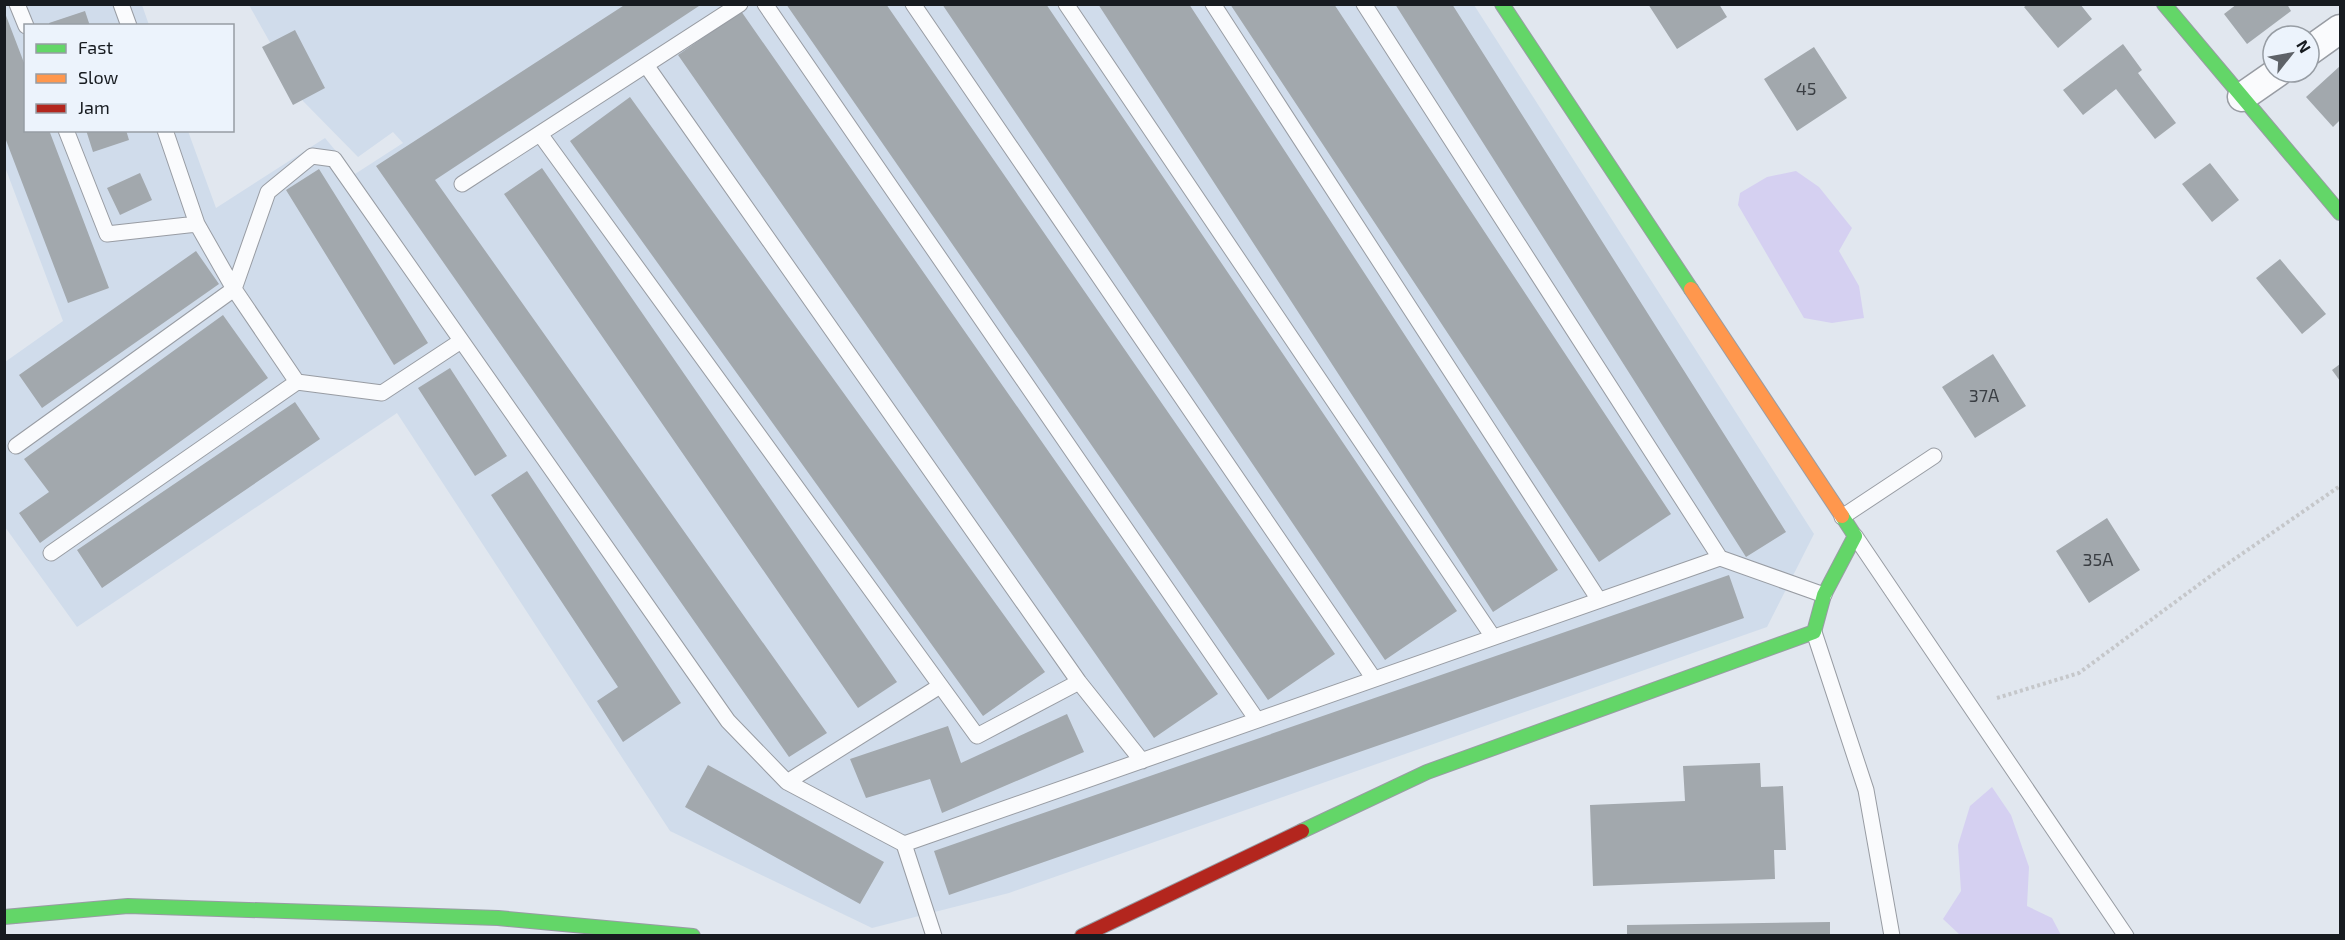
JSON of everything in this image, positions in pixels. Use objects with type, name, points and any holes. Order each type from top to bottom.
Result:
[{"type":"street","points":[[1082,936],[1102,931],[1427,772],[1814,632],[1824,596],[1855,536],[1502,4]]},
{"type":"street","points":[[2164,4],[2340,213]]},
{"type":"street","points":[[2321,42],[2340,29]]},
{"type":"street","points":[[2242,97],[2261,84]]},
{"type":"street","points":[[4,917],[140,906],[498,918],[693,936]]},
{"type":"lane","points":[[17,4],[25,24]]},
{"type":"lane","points":[[121,4],[128,24]]},
{"type":"lane","points":[[462,184],[740,4]]},
{"type":"lane","points":[[765,4],[1257,720]]},
{"type":"lane","points":[[913,4],[1374,679]]},
{"type":"lane","points":[[1066,4],[1493,638]]},
{"type":"lane","points":[[1213,4],[1599,600]]},
{"type":"lane","points":[[1364,4],[1720,558],[1824,596]]},
{"type":"lane","points":[[646,65],[1079,682],[1142,760]]},
{"type":"lane","points":[[67,132],[107,234],[197,224]]},
{"type":"lane","points":[[166,132],[197,224],[234,290],[297,382]]},
{"type":"lane","points":[[540,134],[976,736],[1079,682]]},
{"type":"lane","points":[[16,446],[234,290],[268,192],[312,156],[334,159],[728,721],[787,782],[904,844],[934,936]]},
{"type":"lane","points":[[51,553],[297,382],[382,393],[462,341]]},
{"type":"lane","points":[[1842,517],[1934,456]]},
{"type":"lane","points":[[1855,536],[2126,936]]},
{"type":"lane","points":[[904,844],[1720,558]]},
{"type":"lane","points":[[1814,632],[1866,790],[1892,936]]},
{"type":"lane","points":[[787,782],[940,686]]},
{"type":"path","points":[[1966,699],[2003,698],[2079,673],[2220,568],[2340,486]]},
{"type":"shaded area","points":[[5,5],[142,5],[149,24],[24,24],[24,132],[188,132],[216,208],[325,138],[355,174],[403,143],[393,132],[358,157],[303,101],[249,5],[1474,5],[1814,534],[1767,627],[1009,893],[872,928],[670,831],[397,413],[77,627],[5,527],[5,362],[63,321],[5,167]]},
{"type":"shaded area","points":[[1796,171],[1819,187],[1852,228],[1839,251],[1859,286],[1864,318],[1832,323],[1804,318],[1738,205],[1740,193],[1767,177]]},
{"type":"shaded area","points":[[1992,787],[2011,815],[2029,867],[2027,906],[2052,918],[2061,935],[1960,935],[1943,919],[1961,891],[1958,845],[1970,806]]},
{"type":"building","points":[[626,4],[702,4],[435,180],[827,733],[789,757],[376,166]]},
{"type":"building","points":[[786,4],[886,4],[1335,654],[1268,700]]},
{"type":"building","points":[[942,4],[1046,4],[1457,611],[1385,660]]},
{"type":"building","points":[[1098,4],[1189,4],[1558,570],[1493,612]]},
{"type":"building","points":[[1230,4],[1334,4],[1671,514],[1599,562]]},
{"type":"building","points":[[1395,4],[1452,4],[1786,532],[1746,557]]},
{"type":"building","points":[[1648,4],[1719,4],[1727,17],[1677,49]]},
{"type":"building","points":[[2028,4],[2080,4],[2092,19],[2058,48],[2024,7]]},
{"type":"building","points":[[2237,4],[2287,4],[2291,11],[2274,24],[2261,24],[2261,34],[2247,44],[2224,14]]},
{"type":"building","points":[[85,11],[89,24],[49,24]]},
{"type":"building","points":[[741,11],[1218,694],[1154,738],[678,55]]},
{"type":"building","points":[[5,13],[24,63],[24,132],[50,132],[109,288],[68,303],[4,135]]},
{"type":"building","points":[[295,30],[325,88],[293,105],[262,47]]},
{"type":"building","points":[[2123,44],[2142,70],[2138,73],[2176,123],[2155,139],[2116,89],[2083,115],[2063,90]]},
{"type":"building","points":[[1814,47],[1847,98],[1797,131],[1764,79]]},
{"type":"building","points":[[2340,66],[2340,120],[2333,127],[2306,97]]},
{"type":"building","points":[[630,97],[1045,672],[983,716],[570,141]]},
{"type":"building","points":[[87,132],[127,132],[129,140],[93,152]]},
{"type":"building","points":[[2210,163],[2239,200],[2212,222],[2182,184]]},
{"type":"building","points":[[542,168],[897,682],[858,708],[504,194]]},
{"type":"building","points":[[319,169],[428,343],[394,365],[286,190]]},
{"type":"building","points":[[140,173],[152,200],[120,215],[107,188]]},
{"type":"building","points":[[196,251],[219,284],[42,408],[19,375]]},
{"type":"building","points":[[2280,259],[2326,314],[2302,334],[2256,278]]},
{"type":"building","points":[[223,315],[268,378],[40,543],[19,513],[49,492],[24,459]]},
{"type":"building","points":[[1993,354],[2026,406],[1975,438],[1942,387]]},
{"type":"building","points":[[2340,364],[2340,381],[2332,370]]},
{"type":"building","points":[[450,368],[507,456],[475,476],[418,388]]},
{"type":"building","points":[[295,402],[320,439],[102,588],[77,550]]},
{"type":"building","points":[[527,471],[681,703],[623,742],[597,701],[618,687],[491,495]]},
{"type":"building","points":[[2107,518],[2140,570],[2089,603],[2056,551]]},
{"type":"building","points":[[1729,575],[1744,618],[949,895],[934,851]]},
{"type":"building","points":[[1067,714],[1084,752],[942,813],[930,779],[866,798],[850,759],[948,726],[961,763]]},
{"type":"building","points":[[1760,763],[1761,787],[1783,786],[1786,850],[1774,850],[1775,879],[1593,886],[1590,805],[1685,801],[1683,766]]},
{"type":"building","points":[[708,765],[884,862],[860,904],[685,807]]},
{"type":"building","points":[[1830,922],[1830,936],[1627,936],[1627,925]]},
{"type":"traffic: fast","points":[[1502,4],[1691,289]]},
{"type":"traffic: fast","points":[[2164,4],[2340,213]]},
{"type":"traffic: fast","points":[[1302,831],[1427,772],[1814,632],[1824,595],[1855,536],[1842,516]]},
{"type":"traffic: fast","points":[[4,917],[128,906],[498,918],[693,936]]},
{"type":"traffic: slow","points":[[1691,289],[1842,516]]},
{"type":"traffic: jam","points":[[1082,936],[1302,831]]}]
